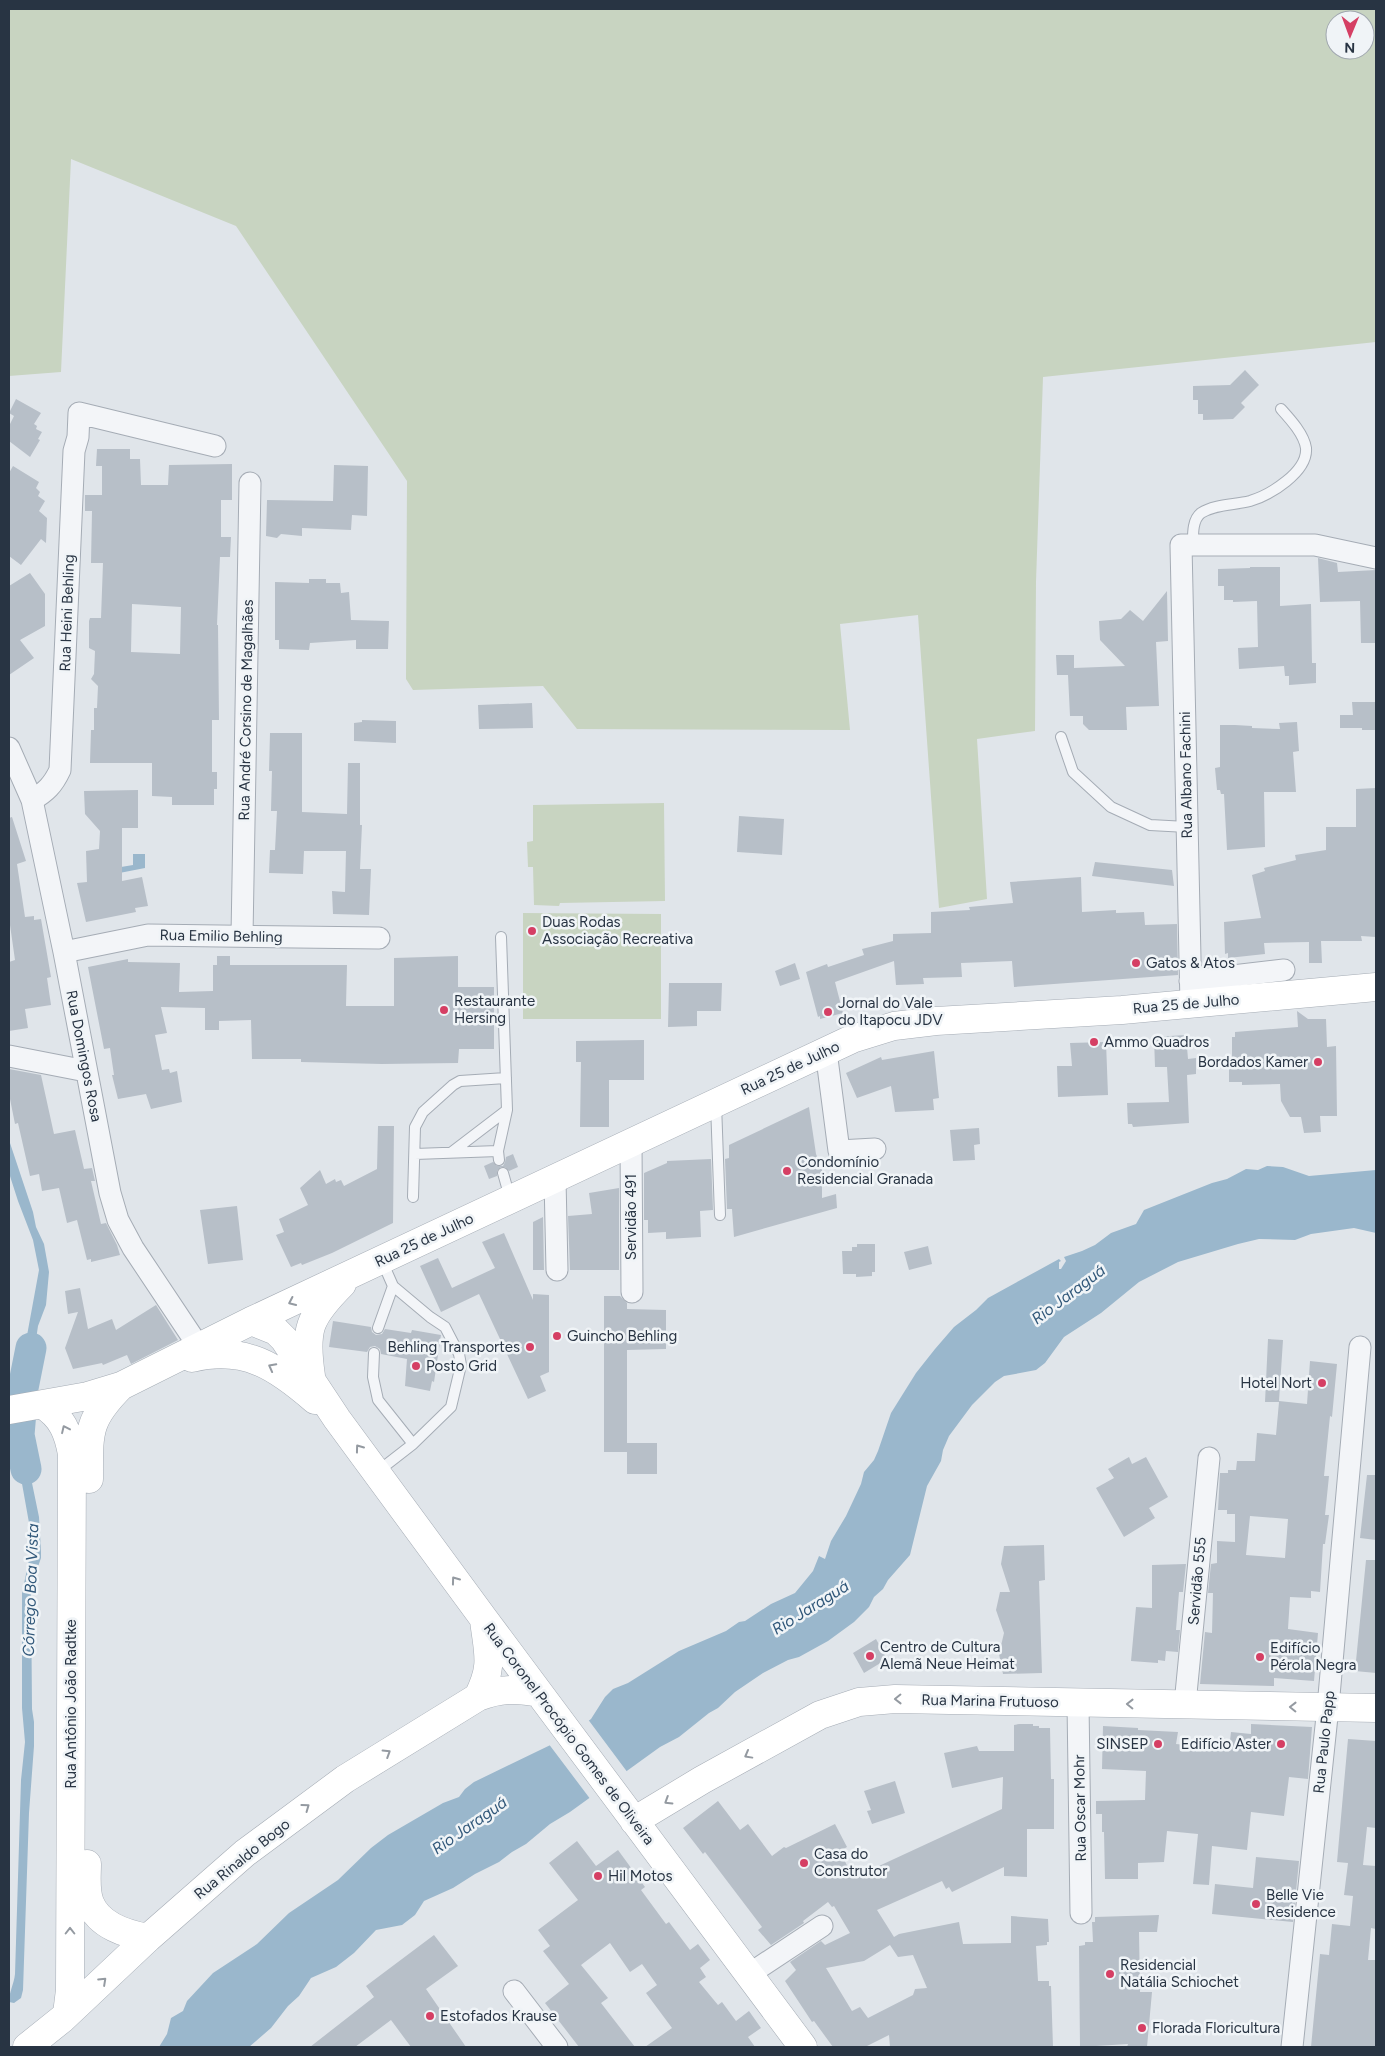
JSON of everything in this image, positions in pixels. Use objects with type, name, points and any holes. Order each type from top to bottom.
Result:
[{"type":"main road","name":"Rua 25 de Julho","points":[[164,1365],[251,1321],[852,1039],[894,1026],[1190,993],[1376,987]]},
{"type":"main road","points":[[312,1380],[307,1344],[311,1322],[323,1304],[352,1274]]},
{"type":"main road","name":"Rua Coronel Procópio Gomes de Oliveira","points":[[251,1321],[276,1331],[284,1339],[337,1419],[803,2047]]},
{"type":"main road","name":"Rua Coronel Procópio Gomes de Oliveira","points":[[164,1365],[218,1354],[252,1359],[272,1366],[292,1380],[337,1419]]},
{"type":"main road","points":[[26,1407],[88,1396],[121,1386],[164,1365]]},
{"type":"main road","name":"Rua Antônio João Radtke","points":[[121,1386],[103,1405],[94,1420],[89,1448],[87,1892],[90,1904],[97,1915],[116,1929],[148,1938]]},
{"type":"main road","name":"Rua Antônio João Radtke","points":[[26,1407],[56,1414],[67,1430],[72,1454],[70,1953],[67,2014]]},
{"type":"main road","points":[[478,1697],[487,1680],[490,1666],[484,1619]]},
{"type":"main road","name":"Rua Rinaldo Bogo","points":[[27,2047],[67,2014],[148,1938],[245,1852],[345,1779],[478,1697],[507,1689],[544,1700]]},
{"type":"main road","name":"Rua Marina Frutuoso","points":[[627,1811],[702,1780],[820,1714],[858,1702],[895,1699],[1376,1708]]},
{"type":"street","name":"Rua Heini Behling","points":[[32,800],[54,784],[60,770],[74,451],[78,437],[79,414],[215,446]]},
{"type":"street","name":"Rua André Corsino de Magalhães","points":[[242,936],[250,483]]},
{"type":"street","points":[[1187,545],[1315,545],[1376,558]]},
{"type":"street","name":"Rua Albano Fachini","points":[[1187,545],[1187,828],[1190,993]]},
{"type":"street","name":"Rua Domingos Rosa","points":[[9,748],[32,800],[64,952],[110,1193],[118,1220],[133,1248],[199,1347]]},
{"type":"street","name":"Rua Emilio Behling","points":[[64,952],[148,934],[379,938]]},
{"type":"street","points":[[1190,993],[1284,970]]},
{"type":"street","points":[[826,1051],[838,1151],[875,1150]]},
{"type":"street","points":[[9,1056],[86,1071]]},
{"type":"street","name":"Servidão 491","points":[[631,1143],[632,1292]]},
{"type":"street","points":[[555,1178],[557,1270]]},
{"type":"street","name":"Rua Paulo Papp","points":[[1292,2047],[1328,1707],[1360,1348]]},
{"type":"street","name":"Servidão 555","points":[[1185,1704],[1208,1458]]},
{"type":"street","name":"Rua Oscar Mohr","points":[[1078,1703],[1082,1913]]},
{"type":"street","points":[[748,1975],[822,1926]]},
{"type":"street","points":[[514,1991],[557,2047]]},
{"type":"lane","points":[[1187,545],[1194,522],[1200,514],[1211,509],[1253,500],[1267,494],[1287,479],[1304,459],[1306,447],[1302,438],[1281,409]]},
{"type":"lane","points":[[1061,737],[1073,772],[1111,807],[1150,824],[1187,828]]},
{"type":"lane","points":[[415,1154],[452,1152],[498,1156],[507,1110],[501,937]]},
{"type":"lane","points":[[413,1197],[415,1127],[418,1119],[453,1085],[468,1080],[506,1078]]},
{"type":"lane","points":[[716,1103],[720,1215]]},
{"type":"lane","points":[[452,1152],[507,1110]]},
{"type":"lane","points":[[503,1173],[510,1199]]},
{"type":"lane","points":[[377,1472],[413,1444],[452,1407],[461,1365],[459,1354],[444,1327],[392,1286],[382,1260]]},
{"type":"lane","points":[[378,1328],[392,1286]]},
{"type":"lane","points":[[374,1353],[373,1377],[378,1400],[413,1444]]},
{"type":"green space","points":[[9,9],[1376,9],[1376,342],[1043,377],[1036,582],[1035,731],[977,739],[987,899],[939,908],[918,615],[840,624],[850,730],[577,729],[543,686],[413,690],[406,679],[407,481],[236,226],[71,159],[61,372],[9,376]]},
{"type":"green space","points":[[664,803],[665,901],[560,903],[559,906],[534,905],[533,867],[528,867],[527,842],[533,841],[533,805]]},
{"type":"green space","points":[[523,913],[661,914],[661,1019],[523,1019]]},
{"type":"water","points":[[133,854],[145,854],[145,868],[104,876],[103,870],[133,865]]},
{"type":"water","points":[[9,1140],[33,1212],[36,1227],[44,1244],[49,1272],[46,1305],[38,1326],[29,1388],[17,1390],[39,1270],[33,1240],[9,1173]]},
{"type":"water","name":"Rio Jaraguá","points":[[1267,1166],[1283,1167],[1309,1176],[1376,1170],[1376,1233],[1354,1228],[1311,1234],[1295,1240],[1259,1239],[1178,1262],[1139,1282],[1101,1313],[1064,1337],[1045,1363],[1036,1370],[1004,1376],[995,1382],[972,1405],[949,1436],[941,1461],[927,1486],[910,1555],[888,1580],[883,1589],[874,1597],[869,1607],[854,1622],[828,1641],[799,1657],[788,1660],[763,1673],[735,1692],[718,1708],[679,1737],[660,1747],[570,1812],[550,1824],[526,1844],[453,1888],[424,1901],[415,1915],[402,1925],[376,1930],[354,1953],[336,1967],[311,1978],[299,1996],[288,2006],[271,2028],[249,2047],[159,2047],[167,2034],[171,2018],[183,2011],[187,2001],[213,1973],[257,1944],[289,1913],[338,1880],[371,1848],[388,1835],[443,1803],[459,1797],[474,1782],[567,1737],[591,1719],[605,1697],[613,1689],[628,1683],[679,1651],[726,1631],[771,1604],[795,1593],[813,1571],[819,1556],[825,1559],[831,1541],[846,1516],[861,1484],[864,1472],[874,1460],[891,1413],[916,1373],[954,1327],[988,1298],[1059,1259],[1061,1261],[1059,1262],[1059,1269],[1061,1269],[1066,1261],[1064,1257],[1095,1245],[1111,1233],[1136,1224],[1144,1210],[1212,1183],[1227,1179],[1246,1169],[1258,1170]]},
{"type":"water","points":[[25,1427],[25,1449],[39,1517],[41,1558],[31,1587],[34,1746],[29,1813],[23,1990],[21,1998],[14,2003],[9,2002],[15,1974],[21,1780],[25,1742],[22,1708],[22,1593],[29,1560],[31,1534],[16,1450],[14,1428]]},
{"type":"pier","points":[[587,1718],[628,1773],[591,1800],[548,1743],[565,1735]]},
{"type":"building","points":[[1245,370],[1259,385],[1241,403],[1245,407],[1233,419],[1203,420],[1203,414],[1198,414],[1198,400],[1193,400],[1193,386],[1230,385]]},
{"type":"building","points":[[16,399],[41,413],[34,424],[37,426],[36,429],[42,432],[38,439],[40,440],[30,457],[9,441],[9,426],[14,416],[9,413]]},
{"type":"building","points":[[97,449],[130,449],[130,459],[140,459],[141,485],[168,485],[169,465],[232,464],[232,500],[221,500],[221,537],[231,537],[230,557],[220,557],[217,625],[219,720],[212,720],[212,772],[217,772],[217,789],[214,789],[214,805],[172,805],[172,797],[152,796],[152,763],[90,763],[91,730],[94,730],[94,708],[97,708],[98,686],[91,679],[94,674],[95,651],[89,648],[89,621],[90,618],[101,618],[103,563],[91,563],[92,511],[85,511],[85,495],[102,495],[102,466],[96,466]],"holes":[[[132,604],[181,607],[180,654],[131,652]]]},
{"type":"building","points":[[334,465],[368,466],[367,516],[352,515],[351,530],[302,528],[302,536],[281,534],[277,538],[266,536],[267,500],[333,501]]},
{"type":"building","points":[[13,466],[39,482],[36,488],[40,492],[38,496],[45,501],[39,511],[47,518],[46,543],[41,539],[21,565],[9,556],[9,473]]},
{"type":"building","points":[[1318,558],[1337,563],[1338,572],[1376,570],[1376,643],[1361,643],[1360,601],[1320,602]]},
{"type":"building","points":[[1280,567],[1280,606],[1311,604],[1312,663],[1316,663],[1316,683],[1289,685],[1289,676],[1285,676],[1284,666],[1239,669],[1238,648],[1258,647],[1257,601],[1233,602],[1233,600],[1224,600],[1224,586],[1218,586],[1218,569]]},
{"type":"building","points":[[30,573],[45,594],[45,626],[20,640],[34,658],[9,675],[9,586]]},
{"type":"building","points":[[309,579],[326,579],[326,583],[340,583],[341,593],[349,592],[351,620],[389,621],[388,649],[356,649],[356,640],[310,643],[309,650],[279,649],[279,640],[275,640],[275,582],[309,583]]},
{"type":"building","points":[[1167,591],[1168,641],[1156,642],[1159,706],[1126,707],[1127,730],[1089,730],[1083,724],[1083,716],[1070,716],[1068,675],[1057,675],[1056,655],[1074,655],[1074,668],[1125,666],[1100,640],[1099,621],[1121,619],[1130,610],[1143,621]]},
{"type":"building","points":[[1352,702],[1376,702],[1376,730],[1340,728],[1340,715],[1353,715]]},
{"type":"building","points":[[532,703],[533,728],[479,729],[478,705]]},
{"type":"building","points":[[362,720],[396,721],[396,743],[354,741],[354,723],[362,722]]},
{"type":"building","points":[[1297,722],[1299,751],[1293,752],[1296,792],[1264,792],[1265,847],[1227,850],[1224,794],[1217,790],[1215,768],[1220,767],[1220,725],[1280,729],[1279,723]]},
{"type":"building","points":[[270,733],[302,733],[302,812],[347,814],[348,763],[360,763],[360,825],[362,825],[360,869],[371,869],[369,915],[333,914],[332,891],[345,892],[346,851],[304,851],[303,874],[269,873],[270,850],[275,850],[277,811],[271,811],[272,771],[269,771]]},
{"type":"building","points":[[1376,788],[1376,937],[1361,936],[1362,941],[1321,941],[1322,963],[1309,963],[1309,942],[1264,943],[1265,954],[1228,958],[1228,953],[1225,954],[1224,922],[1261,918],[1252,875],[1265,871],[1264,868],[1296,860],[1295,855],[1326,850],[1326,827],[1356,827],[1356,789]]},
{"type":"building","points":[[138,790],[138,828],[122,828],[122,881],[142,877],[148,906],[135,908],[136,912],[86,922],[77,883],[87,882],[86,851],[99,849],[100,831],[85,814],[84,791]]},
{"type":"building","points":[[739,816],[784,819],[782,855],[737,852]]},
{"type":"building","points":[[12,817],[26,861],[17,864],[25,917],[34,916],[34,920],[41,919],[51,977],[47,978],[51,1005],[25,1009],[28,1028],[9,1031],[9,962],[15,960],[9,918],[9,818]]},
{"type":"building","points":[[1095,862],[1172,870],[1174,886],[1092,876]]},
{"type":"building","points":[[1081,877],[1082,912],[1116,910],[1116,913],[1144,912],[1145,925],[1177,924],[1178,975],[1014,987],[1012,961],[961,963],[962,977],[923,978],[924,984],[896,985],[894,961],[835,982],[843,1013],[820,1019],[820,1016],[818,1017],[806,972],[827,964],[828,967],[864,955],[862,949],[893,941],[893,934],[931,933],[931,912],[970,910],[969,907],[1013,903],[1010,882]]},
{"type":"building","points":[[217,956],[230,956],[230,965],[347,965],[346,1006],[394,1006],[394,958],[458,956],[458,987],[494,987],[494,1049],[459,1049],[458,1063],[382,1064],[301,1062],[301,1059],[252,1059],[251,1020],[219,1021],[219,1030],[205,1030],[205,1008],[161,1007],[167,1033],[155,1035],[162,1070],[169,1069],[170,1073],[177,1071],[182,1102],[151,1109],[146,1094],[118,1099],[112,1075],[114,1075],[110,1048],[104,1049],[88,967],[128,959],[128,962],[180,963],[179,992],[213,991],[213,965],[217,965]]},
{"type":"building","points":[[795,963],[800,979],[780,986],[775,971]]},
{"type":"building","points":[[669,983],[722,983],[721,1011],[697,1011],[697,1026],[668,1027]]},
{"type":"building","points":[[1297,1011],[1308,1019],[1326,1019],[1327,1047],[1336,1046],[1337,1116],[1320,1116],[1321,1132],[1304,1133],[1301,1117],[1290,1117],[1281,1101],[1280,1084],[1242,1085],[1242,1082],[1229,1082],[1229,1063],[1232,1063],[1232,1037],[1235,1037],[1235,1032],[1298,1027]]},
{"type":"building","points":[[1186,1035],[1188,1059],[1196,1058],[1196,1074],[1187,1075],[1189,1123],[1133,1127],[1132,1124],[1128,1124],[1127,1103],[1169,1102],[1167,1067],[1155,1067],[1154,1037]]},
{"type":"building","points":[[644,1040],[644,1080],[609,1080],[609,1127],[580,1127],[581,1062],[576,1062],[576,1041]]},
{"type":"building","points":[[1106,1042],[1108,1095],[1058,1097],[1057,1066],[1072,1066],[1070,1043]]},
{"type":"building","points":[[934,1051],[939,1098],[933,1099],[934,1110],[895,1112],[891,1086],[857,1098],[846,1073],[881,1057],[882,1060]]},
{"type":"building","points":[[9,1069],[41,1075],[54,1134],[75,1130],[84,1169],[92,1168],[95,1181],[91,1181],[101,1224],[106,1223],[120,1255],[91,1262],[91,1259],[87,1260],[77,1220],[67,1223],[59,1188],[42,1191],[39,1174],[30,1176],[18,1123],[15,1124],[9,1094]]},
{"type":"building","name":"Condomínio Residencial Granada","points":[[809,1107],[816,1154],[822,1168],[822,1198],[836,1194],[837,1208],[734,1237],[732,1209],[727,1209],[725,1159],[729,1158],[729,1145]]},
{"type":"building","points":[[378,1126],[394,1126],[393,1223],[332,1253],[302,1265],[301,1263],[291,1267],[276,1235],[284,1232],[279,1219],[308,1205],[300,1188],[320,1170],[326,1184],[335,1179],[336,1182],[341,1180],[344,1186],[377,1169]]},
{"type":"building","points":[[979,1128],[980,1144],[974,1145],[975,1160],[953,1161],[950,1130]]},
{"type":"building","points":[[513,1154],[518,1167],[509,1171],[505,1167],[501,1167],[497,1171],[497,1176],[489,1179],[484,1166],[493,1162],[497,1166],[503,1166],[506,1157]]},
{"type":"building","points":[[711,1159],[713,1210],[700,1211],[701,1237],[666,1239],[666,1232],[648,1233],[648,1220],[644,1220],[644,1173],[667,1163],[667,1161]]},
{"type":"building","points":[[619,1188],[619,1270],[570,1270],[568,1216],[592,1214],[589,1193]]},
{"type":"building","points":[[237,1206],[243,1260],[208,1264],[200,1210]]},
{"type":"building","points":[[543,1217],[544,1270],[533,1270],[533,1222]]},
{"type":"building","points":[[504,1233],[533,1300],[533,1294],[549,1295],[549,1372],[540,1376],[546,1391],[528,1399],[479,1294],[441,1312],[420,1266],[438,1258],[452,1288],[495,1268],[482,1242]]},
{"type":"building","points":[[857,1244],[875,1244],[875,1272],[872,1272],[872,1276],[856,1277],[856,1274],[843,1274],[842,1251],[852,1251],[852,1247],[857,1247]]},
{"type":"building","points":[[928,1246],[932,1264],[909,1270],[904,1252]]},
{"type":"building","points":[[80,1288],[88,1329],[112,1319],[116,1330],[156,1305],[178,1340],[131,1364],[127,1355],[103,1365],[102,1363],[73,1369],[65,1348],[78,1312],[68,1314],[65,1291]]},
{"type":"building","points":[[604,1296],[620,1296],[627,1303],[627,1309],[666,1310],[666,1349],[627,1350],[627,1452],[604,1452]]},
{"type":"building","points":[[333,1321],[371,1327],[372,1332],[376,1335],[382,1334],[385,1329],[411,1333],[412,1330],[441,1335],[434,1382],[432,1381],[430,1391],[405,1386],[407,1359],[381,1354],[380,1349],[375,1346],[370,1347],[367,1352],[329,1347]]},
{"type":"building","points":[[1268,1339],[1283,1340],[1279,1401],[1307,1404],[1310,1361],[1337,1364],[1324,1476],[1329,1476],[1325,1515],[1329,1515],[1325,1544],[1323,1544],[1320,1592],[1311,1591],[1311,1598],[1290,1597],[1288,1629],[1318,1633],[1314,1681],[1274,1678],[1274,1686],[1200,1684],[1205,1632],[1212,1633],[1213,1593],[1208,1593],[1211,1564],[1217,1563],[1217,1541],[1235,1542],[1235,1514],[1227,1514],[1227,1510],[1218,1510],[1220,1473],[1236,1470],[1237,1461],[1255,1461],[1257,1433],[1276,1435],[1279,1402],[1265,1402]],"holes":[[[1250,1516],[1288,1519],[1285,1558],[1246,1555]]]},
{"type":"building","points":[[627,1443],[657,1443],[657,1474],[627,1474]]},
{"type":"building","points":[[1129,1457],[1132,1464],[1146,1457],[1168,1497],[1149,1508],[1155,1518],[1124,1537],[1096,1488],[1114,1478],[1108,1469]]},
{"type":"building","points":[[1367,1475],[1376,1475],[1376,1540],[1360,1538]]},
{"type":"building","points":[[1044,1545],[1045,1580],[1039,1581],[1042,1673],[1003,1674],[999,1654],[1004,1633],[996,1610],[1000,1592],[1010,1592],[1001,1564],[1004,1546]]},
{"type":"building","points":[[1366,1560],[1376,1560],[1376,1673],[1355,1671]]},
{"type":"building","points":[[1186,1564],[1183,1592],[1179,1592],[1176,1630],[1180,1630],[1178,1652],[1166,1651],[1165,1661],[1158,1660],[1158,1663],[1131,1661],[1136,1607],[1152,1608],[1152,1565]]},
{"type":"building","name":"Centro de Cultura Alemã Neue Heimat","points":[[876,1639],[887,1659],[864,1673],[853,1653]]},
{"type":"building","points":[[1033,1724],[1033,1726],[1039,1726],[1039,1728],[1050,1728],[1051,1779],[1054,1779],[1054,1829],[1027,1829],[1027,1877],[1004,1876],[1004,1867],[952,1892],[949,1887],[946,1889],[942,1881],[877,1910],[894,1937],[899,1934],[959,1922],[963,1944],[1011,1943],[1011,1916],[1048,1919],[1049,1942],[1047,1942],[1047,1945],[1036,1946],[1038,1981],[1049,1981],[1049,1986],[1051,1986],[1053,2047],[890,2047],[889,2035],[865,2047],[833,2047],[814,2021],[812,2022],[785,1981],[796,1970],[790,1962],[821,1941],[825,1945],[850,1933],[834,1906],[832,1907],[828,1902],[803,1921],[804,1923],[771,1945],[758,1930],[762,1927],[705,1852],[703,1854],[683,1828],[718,1801],[740,1830],[748,1824],[772,1856],[784,1847],[786,1848],[835,1824],[847,1847],[840,1851],[853,1878],[1002,1809],[1003,1777],[952,1788],[944,1753],[977,1746],[979,1751],[1014,1751],[1014,1725]],"holes":[[[890,1945],[898,1957],[913,1955],[927,1988],[915,1989],[913,1995],[868,2018],[860,2007],[852,2011],[826,1968],[864,1961]]]},
{"type":"building","points":[[1251,1724],[1312,1727],[1308,1779],[1289,1777],[1284,1816],[1251,1812],[1247,1850],[1212,1846],[1209,1885],[1193,1884],[1198,1834],[1167,1831],[1164,1862],[1138,1863],[1138,1879],[1105,1879],[1102,1814],[1096,1814],[1096,1801],[1145,1800],[1146,1771],[1102,1769],[1103,1726],[1178,1732],[1176,1744],[1229,1749],[1231,1732],[1251,1734]]},
{"type":"building","points":[[1348,1739],[1376,1741],[1376,1828],[1367,1827],[1363,1865],[1376,1866],[1376,1929],[1371,1928],[1368,1960],[1376,1960],[1376,2047],[1311,2047],[1320,1954],[1329,1955],[1332,1924],[1350,1926],[1353,1896],[1344,1895],[1348,1863],[1337,1862]]},
{"type":"building","points":[[895,1781],[905,1813],[872,1824],[867,1811],[871,1810],[864,1791]]},
{"type":"building","points":[[577,1841],[596,1866],[618,1850],[645,1887],[641,1890],[666,1924],[669,1922],[690,1950],[698,1944],[710,1960],[700,1968],[706,1977],[699,1982],[718,2005],[722,2002],[736,2021],[749,2011],[761,2028],[748,2037],[755,2047],[645,2047],[672,2028],[646,1993],[657,1985],[642,1964],[630,1972],[610,1943],[581,1965],[608,1998],[601,2003],[635,2047],[579,2047],[545,2003],[569,1984],[543,1951],[550,1946],[538,1930],[578,1900],[549,1863]]},
{"type":"building","name":"Belle Vie Residence","points":[[1256,1857],[1299,1861],[1293,1922],[1212,1914],[1215,1884],[1253,1888]]},
{"type":"building","points":[[1159,1915],[1157,1932],[1139,1932],[1140,1992],[1152,1992],[1147,2047],[1127,2047],[1128,2044],[1080,2047],[1079,1946],[1085,1945],[1085,1942],[1093,1942],[1092,1922],[1095,1922],[1095,1917]]},
{"type":"building","points":[[434,1935],[458,1966],[426,1989],[466,2047],[411,2047],[391,2020],[355,2047],[310,2047],[374,1997],[366,1986]]},
{"type":"waterway","name":"Córrego Boa Vista","points":[[26,1469],[19,1435],[23,1388],[31,1348]]},
{"type":"place","name":"Duas Rodas Associação Recreativa","points":[[532,931]]},
{"type":"place","name":"Gatos & Atos","points":[[1136,963]]},
{"type":"place","name":"Restaurante Hersing","points":[[444,1010]]},
{"type":"place","name":"Jornal do Vale do Itapocu JDV","points":[[828,1012]]},
{"type":"place","name":"Ammo Quadros","points":[[1094,1042]]},
{"type":"place","name":"Bordados Kamer","points":[[1318,1062]]},
{"type":"place","name":"Condomínio Residencial Granada","points":[[787,1171]]},
{"type":"place","name":"Guincho Behling","points":[[557,1336]]},
{"type":"place","name":"Behling Transportes","points":[[530,1347]]},
{"type":"place","name":"Posto Grid","points":[[416,1366]]},
{"type":"place","name":"Hotel Nort","points":[[1322,1383]]},
{"type":"place","name":"Centro de Cultura Alemã Neue Heimat","points":[[870,1656]]},
{"type":"place","name":"Edifício Pérola Negra","points":[[1260,1657]]},
{"type":"place","name":"SINSEP","points":[[1158,1744]]},
{"type":"place","name":"Edifício Aster","points":[[1281,1744]]},
{"type":"place","name":"Casa do Construtor","points":[[804,1863]]},
{"type":"place","name":"Hil Motos","points":[[598,1876]]},
{"type":"place","name":"Belle Vie Residence","points":[[1256,1904]]},
{"type":"place","name":"Residencial Natália Schiochet","points":[[1110,1974]]},
{"type":"place","name":"Estofados Krause","points":[[430,2016]]},
{"type":"place","name":"Florada Floricultura","points":[[1142,2028]]}]
